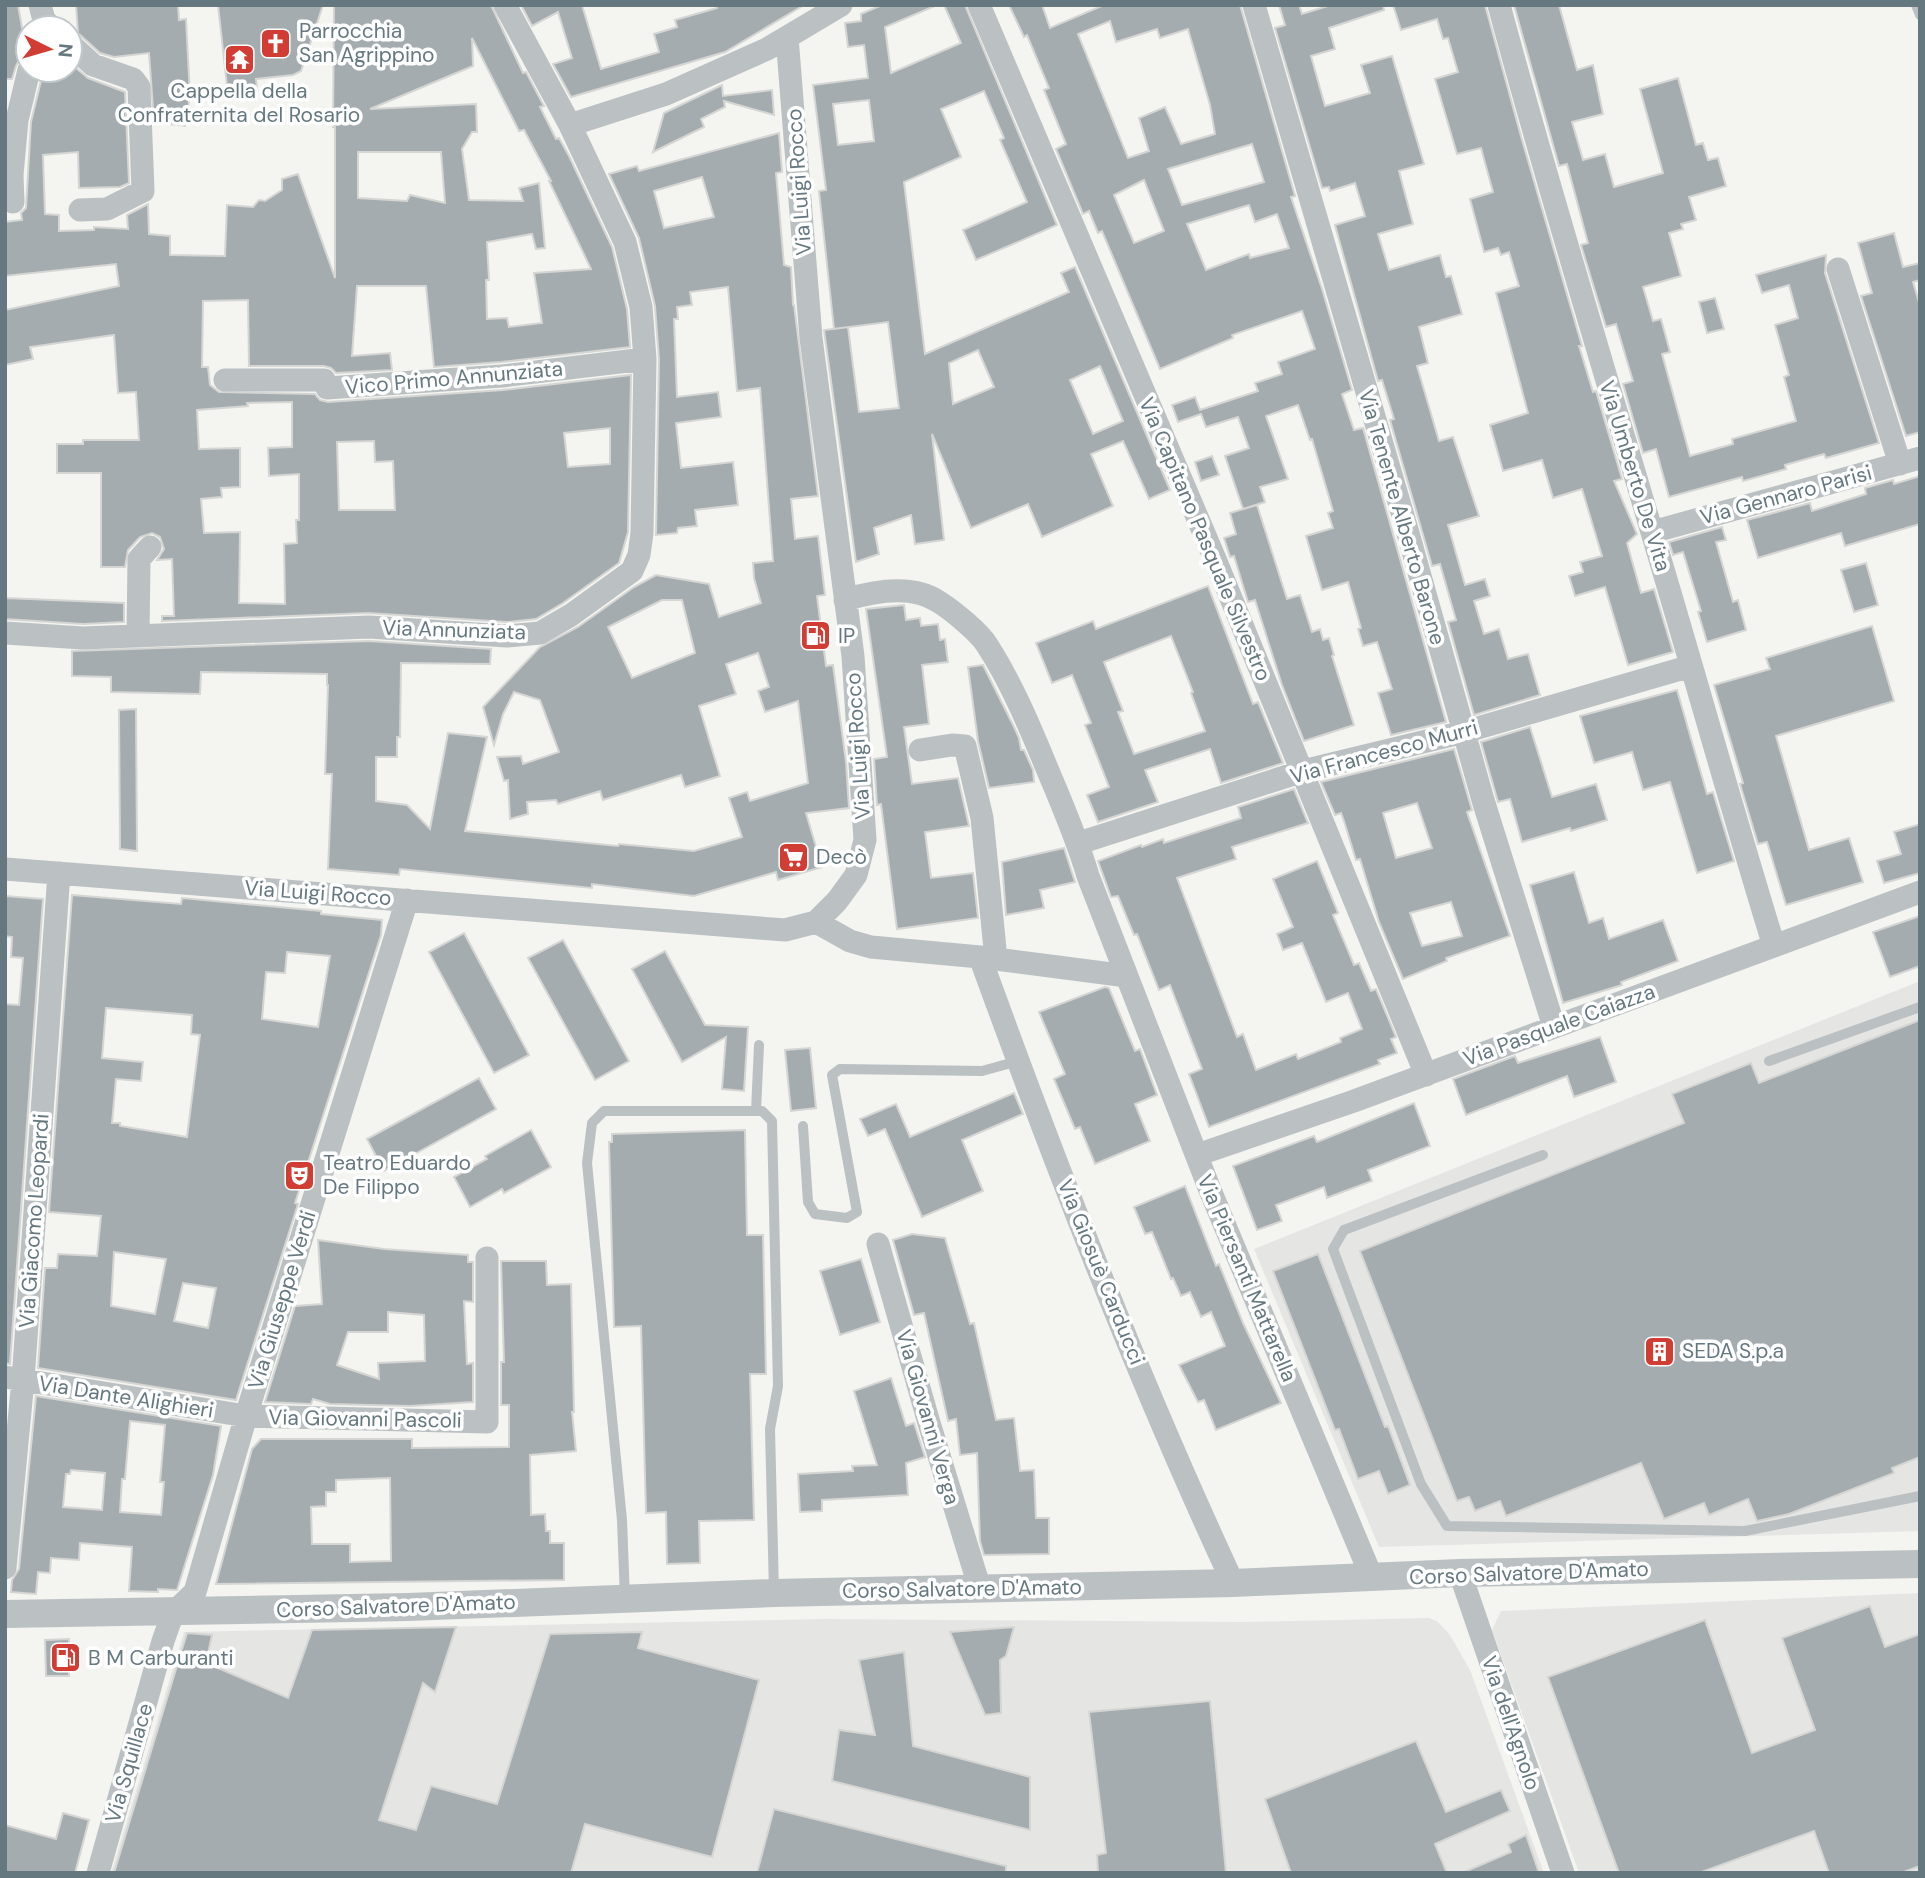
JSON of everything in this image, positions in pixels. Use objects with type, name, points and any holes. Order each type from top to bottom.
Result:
[{"type":"street","name":"Via Annunziata","points":[[5,633],[83,638],[369,627],[507,636],[540,633],[571,615],[632,571],[639,555],[642,533],[645,359],[641,307],[625,242],[570,125],[505,5]]},
{"type":"street","name":"Via Capitano Pasquale Silvestro","points":[[979,5],[1215,559],[1426,1075]]},
{"type":"street","name":"Via Tenente Alberto Barone","points":[[1254,5],[1464,732],[1554,1027]]},
{"type":"street","name":"Via Umberto De Vita","points":[[1499,5],[1589,321],[1774,946]]},
{"type":"street","points":[[570,125],[666,94],[767,49],[838,6]]},
{"type":"street","name":"Via Luigi Rocco","points":[[5,869],[785,930],[816,922],[837,901],[856,875],[865,840],[853,656],[811,338],[788,37]]},
{"type":"street","points":[[80,210],[107,209],[143,191],[139,87],[133,79],[93,65],[84,57]]},
{"type":"street","points":[[13,202],[12,175],[17,120],[26,84]]},
{"type":"street","points":[[1838,269],[1910,461]]},
{"type":"street","name":"Vico Primo Annunziata","points":[[225,380],[324,380],[327,388],[502,376],[645,359]]},
{"type":"street","name":"Via Gennaro Parisi","points":[[1652,532],[1910,461]]},
{"type":"street","points":[[138,636],[139,559],[150,547]]},
{"type":"street","name":"Via Piersanti Mattarella","points":[[845,600],[880,592],[916,593],[938,601],[986,642],[1028,725],[1079,843],[1088,876],[1197,1155],[1373,1577]]},
{"type":"street","name":"Via Francesco Murri","points":[[1079,843],[1303,771],[1464,732],[1691,666]]},
{"type":"street","name":"Via Giosuè Carducci","points":[[920,750],[952,745],[965,746],[982,818],[988,958],[1018,1062],[1112,1304],[1233,1583]]},
{"type":"street","name":"Via Giacomo Leopardi","points":[[5,1568],[14,1378],[59,873]]},
{"type":"street","name":"Via Pasquale Caiazza","points":[[1197,1155],[1426,1075],[1920,892]]},
{"type":"street","name":"Via Giuseppe Verdi","points":[[173,1613],[195,1592],[246,1416],[407,900]]},
{"type":"street","points":[[816,922],[850,941],[871,947],[988,958],[1127,976]]},
{"type":"street","name":"Via Giovanni Verga","points":[[878,1244],[980,1589]]},
{"type":"street","name":"Via Giovanni Pascoli","points":[[246,1416],[488,1422],[487,1258]]},
{"type":"street","name":"Via Dante Alighieri","points":[[14,1378],[246,1416]]},
{"type":"street","name":"Corso Salvatore D'Amato","points":[[5,1614],[173,1613],[774,1593],[1233,1583],[1460,1573],[1920,1564]]},
{"type":"street","name":"Via dell'Agnolo","points":[[1460,1573],[1563,1873]]},
{"type":"street","name":"Via Squillace","points":[[98,1873],[173,1613]]},
{"type":"lane","points":[[1916,5],[1920,15]]},
{"type":"lane","points":[[1769,1061],[1920,1007]]},
{"type":"lane","points":[[756,1111],[759,1045]]},
{"type":"lane","points":[[803,1126],[808,1202],[815,1214],[847,1218],[857,1212],[832,1075],[840,1069],[982,1070],[1018,1062]]},
{"type":"lane","points":[[625,1599],[622,1520],[587,1163],[592,1123],[604,1111],[762,1111],[772,1121],[778,1386],[770,1429],[774,1593]]},
{"type":"lane","points":[[1543,1155],[1344,1230],[1333,1249],[1420,1484],[1447,1526],[1745,1531],[1920,1496]]},
{"type":"shaded area","name":"SEDA S.p.a","points":[[1920,981],[1920,1531],[1379,1547],[1254,1249]]},
{"type":"shaded area","points":[[1920,1593],[1920,1873],[1579,1873],[1492,1630],[1501,1611]]},
{"type":"shaded area","points":[[1429,1618],[1438,1622],[1450,1635],[1470,1670],[1544,1873],[111,1873],[184,1632],[826,1619],[1242,1622]]},
{"type":"building","points":[[5,5],[18,5],[20,14],[14,14],[14,72],[12,79],[5,79]]},
{"type":"building","points":[[76,5],[178,5],[179,20],[186,19],[190,96],[185,126],[154,122],[149,53],[114,57],[100,53],[84,38],[84,14],[77,14]]},
{"type":"building","name":"Parrocchia San Agrippino","points":[[218,5],[323,5],[301,71],[293,75],[256,79],[257,88],[239,91],[238,85],[227,86]]},
{"type":"building","points":[[334,5],[491,5],[523,73],[526,72],[544,106],[540,107],[556,139],[559,138],[569,156],[612,247],[627,309],[630,347],[434,367],[426,286],[357,286],[352,356],[390,353],[392,370],[336,373],[324,366],[249,366],[248,300],[203,301],[202,367],[208,367],[210,385],[219,392],[315,394],[320,400],[328,402],[503,390],[631,375],[628,532],[619,563],[536,619],[507,622],[368,613],[162,621],[162,616],[174,616],[172,559],[157,560],[164,549],[160,537],[152,533],[140,537],[128,550],[125,567],[101,567],[101,473],[57,473],[57,444],[83,444],[83,440],[139,440],[136,392],[118,393],[114,335],[30,347],[33,359],[5,365],[5,310],[119,286],[116,264],[5,276],[5,222],[22,220],[21,213],[26,208],[31,122],[40,84],[84,84],[84,75],[125,92],[129,183],[120,187],[79,188],[78,152],[43,155],[45,214],[59,215],[59,231],[94,230],[94,227],[128,229],[127,215],[148,204],[149,234],[170,236],[170,255],[225,256],[227,205],[253,207],[259,200],[265,201],[282,190],[282,179],[298,174],[335,278]],"holes":[[[472,38],[519,131],[524,130],[551,181],[591,269],[534,273],[542,323],[509,327],[507,318],[487,319],[487,242],[532,234],[536,249],[545,248],[539,183],[519,188],[523,201],[469,200],[462,149],[472,132],[477,132],[476,104],[370,109],[473,66]],[[358,152],[441,152],[445,203],[410,195],[407,201],[358,198]],[[292,402],[292,447],[268,448],[269,476],[299,474],[297,543],[284,544],[285,604],[239,603],[240,532],[204,533],[201,499],[222,497],[221,488],[240,487],[240,448],[199,449],[197,410],[248,406],[247,403]],[[610,428],[610,464],[568,467],[564,433]],[[374,441],[375,462],[393,461],[395,510],[339,510],[337,442]]]},
{"type":"building","points":[[521,5],[582,5],[601,69],[659,52],[654,34],[677,27],[675,20],[717,8],[716,5],[804,5],[725,52],[571,97],[553,64],[572,58],[558,12],[532,26]]},
{"type":"building","points":[[882,5],[937,5],[885,27],[891,73],[961,43],[944,5],[965,5],[1057,225],[976,260],[963,230],[1027,202],[1000,140],[1004,138],[984,91],[941,109],[961,157],[904,182],[925,354],[1069,292],[1061,273],[1075,267],[1170,490],[1149,499],[1123,441],[1091,454],[1113,506],[1042,537],[1028,504],[971,528],[932,434],[944,540],[915,544],[911,515],[874,528],[879,554],[856,562],[824,330],[834,329],[819,191],[826,190],[813,85],[868,78],[864,45],[848,47],[845,23],[861,21],[861,14]],"holes":[[[869,100],[874,141],[838,145],[833,104]],[[888,322],[899,408],[859,412],[848,327]],[[978,350],[994,387],[953,404],[949,363]],[[1100,366],[1123,421],[1093,434],[1070,380]]]},
{"type":"building","points":[[1009,5],[1042,5],[1050,28],[1104,5],[1240,5],[1295,196],[1291,197],[1352,390],[1342,394],[1354,430],[1363,428],[1446,722],[1391,735],[1378,693],[1392,689],[1377,642],[1363,646],[1358,629],[1361,628],[1348,582],[1322,590],[1306,536],[1333,528],[1328,513],[1333,511],[1312,439],[1310,440],[1298,405],[1266,416],[1288,479],[1260,487],[1265,502],[1243,509],[1225,456],[1249,448],[1238,417],[1206,427],[1201,414],[1178,422],[1172,405],[1195,397],[1200,410],[1258,391],[1255,383],[1282,374],[1278,362],[1315,349],[1302,311],[1232,335],[1233,338],[1160,369],[1102,231],[1098,233],[1089,211],[1083,214],[1056,149],[1066,144],[1044,90],[1049,88],[1027,35],[1024,37]],"holes":[[[1110,21],[1116,42],[1157,29],[1160,38],[1188,29],[1210,105],[1215,134],[1181,144],[1165,107],[1139,118],[1149,151],[1128,158],[1078,34]],[[1252,144],[1264,182],[1182,205],[1168,169]],[[1144,180],[1164,231],[1134,243],[1114,195]],[[1249,205],[1255,222],[1277,214],[1289,248],[1250,258],[1249,254],[1206,270],[1187,224]]]},
{"type":"building","points":[[1279,5],[1299,5],[1302,14],[1331,5],[1383,5],[1384,10],[1329,28],[1335,49],[1311,56],[1325,106],[1370,93],[1361,65],[1392,56],[1424,164],[1399,171],[1413,224],[1378,234],[1389,270],[1440,255],[1446,277],[1451,276],[1462,314],[1419,327],[1428,363],[1417,366],[1439,441],[1453,437],[1479,516],[1448,525],[1465,585],[1485,579],[1490,596],[1474,601],[1484,634],[1499,629],[1508,659],[1528,654],[1540,695],[1474,715],[1448,622],[1456,620],[1440,564],[1432,566],[1390,420],[1394,419],[1382,380],[1378,381],[1335,225],[1365,216],[1355,183],[1330,191],[1329,187],[1322,188],[1275,28],[1285,25]]},
{"type":"building","points":[[1393,5],[1485,5],[1582,346],[1579,346],[1593,392],[1596,391],[1622,479],[1614,481],[1637,534],[1627,543],[1641,593],[1654,589],[1673,652],[1628,665],[1605,587],[1575,596],[1569,576],[1583,572],[1580,562],[1602,556],[1582,489],[1553,498],[1542,460],[1503,471],[1490,425],[1528,413],[1496,293],[1519,286],[1509,252],[1501,255],[1498,248],[1484,252],[1470,199],[1493,192],[1481,148],[1457,154],[1435,79],[1458,72],[1448,38],[1443,39],[1437,19],[1401,30]]},
{"type":"building","points":[[1514,5],[1559,5],[1577,70],[1593,65],[1603,114],[1572,122],[1583,160],[1605,154],[1614,187],[1663,173],[1640,89],[1678,78],[1696,145],[1703,143],[1708,160],[1718,158],[1726,186],[1689,197],[1696,220],[1681,224],[1683,229],[1669,233],[1681,276],[1643,287],[1653,321],[1661,319],[1670,352],[1662,354],[1690,456],[1733,444],[1732,439],[1796,421],[1784,377],[1789,375],[1775,325],[1798,318],[1789,285],[1762,293],[1756,275],[1826,255],[1825,273],[1879,443],[1826,458],[1824,454],[1785,465],[1786,469],[1743,481],[1742,477],[1669,497],[1656,449],[1643,453],[1623,384],[1633,381],[1616,324],[1606,327],[1581,245],[1588,243],[1567,164],[1559,166]]},
{"type":"building","points":[[722,85],[723,96],[772,90],[774,115],[724,101],[725,107],[701,119],[704,127],[653,152],[664,113]]},
{"type":"building","points":[[779,133],[782,172],[776,173],[784,265],[791,267],[793,305],[818,496],[791,499],[795,539],[818,536],[825,595],[817,596],[826,666],[833,665],[846,762],[849,808],[806,813],[822,867],[778,880],[776,872],[694,896],[592,884],[592,888],[400,869],[399,875],[328,869],[332,774],[325,774],[327,674],[201,672],[200,694],[111,692],[111,677],[72,676],[72,651],[369,641],[491,649],[490,664],[401,663],[400,737],[397,737],[397,757],[376,757],[376,801],[407,805],[430,829],[448,733],[487,737],[465,831],[694,851],[742,837],[729,798],[747,792],[750,801],[808,783],[798,701],[765,712],[758,691],[769,687],[758,653],[726,664],[736,694],[699,706],[720,776],[685,787],[681,775],[603,800],[600,791],[558,804],[556,800],[527,802],[528,814],[510,819],[508,780],[504,781],[497,757],[521,756],[523,764],[559,752],[540,700],[514,692],[503,714],[494,745],[483,707],[540,647],[578,627],[634,587],[656,575],[709,584],[719,617],[761,603],[753,563],[773,561],[760,388],[737,391],[728,287],[690,292],[692,305],[677,307],[678,319],[674,319],[677,397],[718,392],[721,417],[676,423],[681,468],[733,462],[738,505],[695,510],[697,526],[678,528],[677,533],[656,535],[659,359],[655,306],[639,238],[609,174],[637,166],[639,171]],"holes":[[[702,177],[714,217],[664,228],[654,191]],[[662,600],[682,600],[695,653],[632,678],[608,627]]]},
{"type":"building","points":[[1894,233],[1903,267],[1920,263],[1920,280],[1913,282],[1920,306],[1920,432],[1906,436],[1861,296],[1872,293],[1858,243]]},
{"type":"building","points":[[1715,298],[1724,329],[1707,333],[1699,302]]},
{"type":"building","points":[[1212,456],[1219,475],[1201,481],[1195,462]]},
{"type":"building","points":[[1920,476],[1920,524],[1845,546],[1841,533],[1758,558],[1747,520],[1810,503],[1812,511],[1866,494],[1865,488],[1893,480],[1894,484]]},
{"type":"building","points":[[1257,505],[1287,599],[1300,595],[1312,632],[1320,629],[1323,640],[1329,638],[1354,725],[1304,741],[1282,685],[1255,600],[1248,602],[1234,556],[1230,557],[1224,538],[1236,534],[1230,513]]},
{"type":"building","points":[[1722,527],[1726,540],[1716,542],[1733,602],[1738,600],[1746,630],[1707,642],[1698,612],[1701,611],[1683,552],[1673,555],[1669,542]]},
{"type":"building","points":[[1866,563],[1878,605],[1854,612],[1841,570]]},
{"type":"building","points":[[1208,586],[1253,704],[1258,702],[1283,763],[1221,783],[1210,749],[1145,770],[1158,802],[1098,822],[1087,795],[1109,787],[1085,725],[1091,723],[1072,675],[1052,683],[1036,643],[1093,621],[1096,629]],"holes":[[[1171,636],[1193,692],[1191,693],[1205,731],[1134,754],[1118,712],[1123,711],[1104,662]]]},
{"type":"building","points":[[5,598],[124,603],[124,622],[83,624],[5,619]]},
{"type":"building","points":[[904,605],[906,620],[920,618],[921,626],[938,624],[940,640],[945,639],[948,662],[922,665],[929,724],[904,727],[912,784],[958,778],[969,826],[925,832],[931,878],[973,873],[978,918],[897,929],[881,804],[877,805],[874,759],[887,757],[866,609]]},
{"type":"building","points":[[1872,626],[1894,701],[1776,736],[1809,850],[1849,838],[1863,882],[1786,905],[1767,842],[1758,844],[1714,685],[1770,669],[1766,658]]},
{"type":"building","points":[[983,665],[1019,738],[1021,750],[1024,750],[1033,770],[1034,782],[989,788],[978,741],[968,667]]},
{"type":"building","points":[[1677,690],[1707,794],[1713,792],[1734,861],[1697,873],[1670,782],[1643,790],[1632,752],[1594,763],[1580,716]]},
{"type":"building","points":[[136,709],[137,851],[120,849],[119,710]]},
{"type":"building","points":[[1530,727],[1552,797],[1596,784],[1607,820],[1522,842],[1510,799],[1498,802],[1481,742]]},
{"type":"building","points":[[1454,749],[1472,810],[1467,812],[1510,936],[1446,958],[1447,961],[1403,979],[1379,922],[1360,859],[1356,860],[1341,813],[1335,815],[1321,782]],"holes":[[[1417,803],[1432,848],[1396,858],[1383,813]],[[1451,902],[1462,936],[1422,946],[1410,913]]]},
{"type":"building","points":[[1294,789],[1308,823],[1232,847],[1236,859],[1177,878],[1237,1037],[1243,1034],[1256,1070],[1296,1054],[1298,1059],[1341,1042],[1340,1038],[1362,1029],[1348,993],[1326,1002],[1302,943],[1283,950],[1277,934],[1293,927],[1273,879],[1317,861],[1338,913],[1333,915],[1354,965],[1359,963],[1371,991],[1376,989],[1396,1037],[1391,1039],[1397,1053],[1378,1060],[1380,1064],[1209,1127],[1189,1074],[1202,1069],[1170,985],[1159,990],[1137,934],[1134,935],[1118,896],[1111,897],[1098,861],[1141,845],[1142,847],[1163,839],[1164,843],[1241,818],[1238,807]]},
{"type":"building","points":[[1920,824],[1920,873],[1884,883],[1877,861],[1901,854],[1894,832]]},
{"type":"building","points":[[1064,848],[1075,882],[1040,890],[1044,908],[1006,915],[1002,862]]},
{"type":"building","points":[[1574,872],[1589,923],[1603,918],[1609,939],[1663,920],[1678,961],[1621,982],[1622,985],[1563,1003],[1530,885]]},
{"type":"building","points":[[72,895],[181,904],[182,898],[321,911],[321,914],[382,920],[381,935],[295,1203],[298,1204],[236,1400],[38,1368],[45,1268],[57,1268],[58,1254],[97,1256],[101,1216],[49,1212]],"holes":[[[287,952],[330,956],[318,1027],[262,1019],[266,972],[285,973]],[[106,1008],[192,1015],[191,1034],[200,1035],[187,1137],[112,1123],[116,1079],[141,1081],[143,1062],[102,1058]],[[114,1252],[166,1259],[155,1314],[111,1306]],[[183,1283],[216,1288],[208,1328],[174,1321]]]},
{"type":"building","points":[[5,896],[43,899],[10,1364],[5,1363],[5,1004],[19,1005],[23,958],[11,957],[12,937],[5,936]]},
{"type":"building","points":[[1920,916],[1920,966],[1890,977],[1873,932]]},
{"type":"building","points":[[464,933],[529,1055],[494,1073],[429,952]]},
{"type":"building","points":[[563,940],[629,1061],[595,1080],[528,958]]},
{"type":"building","points":[[665,951],[705,1025],[748,1027],[744,1091],[722,1089],[726,1037],[682,1062],[632,969]]},
{"type":"building","points":[[1105,987],[1109,988],[1135,1051],[1140,1049],[1157,1095],[1135,1104],[1150,1141],[1095,1164],[1080,1127],[1075,1129],[1054,1079],[1065,1074],[1039,1012]]},
{"type":"building","name":"SEDA S.p.a","points":[[1920,1020],[1920,1457],[1892,1468],[1894,1473],[1789,1514],[1757,1521],[1748,1499],[1709,1515],[1704,1503],[1664,1519],[1641,1463],[1506,1516],[1500,1501],[1475,1511],[1469,1497],[1457,1501],[1360,1251],[1684,1123],[1672,1094],[1751,1063],[1759,1083]]},
{"type":"building","points":[[1600,1037],[1616,1082],[1574,1097],[1567,1076],[1466,1115],[1453,1079],[1515,1056],[1518,1063]]},
{"type":"building","points":[[810,1048],[816,1108],[791,1111],[785,1050]]},
{"type":"building","points":[[479,1078],[496,1109],[384,1171],[367,1139]]},
{"type":"building","points":[[1014,1093],[1023,1114],[962,1140],[983,1191],[922,1217],[885,1129],[868,1136],[860,1119],[896,1104],[910,1137]]},
{"type":"building","points":[[1414,1103],[1430,1146],[1368,1170],[1372,1181],[1327,1198],[1324,1187],[1276,1205],[1282,1221],[1257,1230],[1233,1166],[1314,1136],[1317,1142]]},
{"type":"building","points":[[531,1130],[551,1167],[504,1193],[502,1189],[470,1207],[454,1177]]},
{"type":"building","points":[[745,1130],[747,1235],[763,1235],[766,1374],[750,1374],[754,1520],[699,1521],[700,1563],[667,1564],[666,1512],[646,1513],[641,1326],[614,1327],[609,1142],[612,1142],[612,1134]]},
{"type":"building","points":[[1185,1186],[1216,1266],[1219,1264],[1243,1323],[1281,1403],[1216,1430],[1204,1400],[1198,1402],[1179,1365],[1225,1346],[1211,1312],[1201,1317],[1190,1292],[1181,1296],[1152,1232],[1145,1234],[1134,1207]]},
{"type":"building","points":[[912,1234],[945,1238],[970,1324],[974,1323],[996,1420],[1014,1418],[1020,1471],[1034,1470],[1036,1518],[1049,1518],[1049,1554],[984,1555],[980,1541],[977,1453],[960,1455],[956,1419],[948,1421],[924,1313],[914,1315],[893,1240]]},
{"type":"building","points":[[318,1240],[384,1249],[468,1255],[468,1262],[473,1262],[473,1302],[464,1301],[467,1364],[473,1363],[473,1402],[410,1406],[330,1404],[313,1399],[311,1404],[265,1402],[295,1306],[322,1304]],"holes":[[[388,1312],[424,1315],[425,1361],[378,1363],[379,1379],[337,1365],[348,1332],[388,1332]]]},
{"type":"building","points":[[1318,1254],[1410,1485],[1388,1494],[1379,1471],[1358,1479],[1339,1429],[1335,1430],[1273,1271]]},
{"type":"building","points":[[861,1259],[880,1322],[840,1335],[820,1271]]},
{"type":"building","points":[[501,1261],[546,1261],[547,1285],[571,1284],[572,1412],[576,1451],[530,1455],[531,1515],[545,1514],[550,1543],[564,1543],[564,1580],[216,1584],[252,1449],[261,1439],[412,1439],[412,1448],[509,1447],[509,1405],[501,1405],[501,1362],[504,1362]],"holes":[[[390,1478],[391,1561],[350,1562],[350,1544],[312,1544],[311,1507],[326,1506],[326,1492],[336,1492],[336,1480]]]},
{"type":"building","points":[[891,1378],[906,1426],[914,1423],[925,1457],[906,1463],[908,1495],[822,1500],[822,1511],[800,1512],[798,1474],[853,1471],[852,1466],[877,1465],[854,1391]]},
{"type":"building","points":[[36,1396],[221,1426],[213,1475],[177,1590],[129,1591],[132,1547],[80,1543],[79,1560],[51,1558],[50,1573],[38,1572],[36,1594],[11,1592],[12,1580],[19,1569]],"holes":[[[130,1421],[165,1425],[160,1482],[164,1482],[161,1515],[120,1512]],[[71,1470],[105,1473],[102,1510],[63,1507],[66,1474],[70,1474]]]},
{"type":"building","points":[[1870,1606],[1885,1647],[1920,1634],[1920,1866],[1901,1873],[1829,1873],[1814,1831],[1699,1873],[1619,1873],[1548,1677],[1705,1620],[1752,1753],[1815,1730],[1782,1638]]},
{"type":"building","points":[[456,1627],[435,1692],[423,1683],[379,1820],[416,1830],[431,1786],[497,1804],[550,1634],[642,1632],[638,1648],[759,1680],[712,1857],[585,1824],[571,1873],[114,1873],[187,1633],[212,1635],[206,1663],[288,1698],[312,1630]]},
{"type":"building","points":[[1014,1627],[1006,1656],[1000,1660],[1001,1713],[985,1715],[950,1632]]},
{"type":"building","points":[[69,1639],[69,1676],[46,1676],[45,1640]]},
{"type":"building","points":[[904,1652],[913,1746],[1030,1777],[1030,1830],[832,1781],[839,1730],[875,1735],[859,1660]]},
{"type":"building","points":[[1210,1701],[1226,1873],[1098,1873],[1097,1855],[1106,1853],[1089,1712]]},
{"type":"building","points":[[1416,1741],[1446,1812],[1501,1790],[1510,1811],[1435,1844],[1447,1873],[1291,1873],[1265,1799]]},
{"type":"building","points":[[774,1809],[1006,1866],[1006,1873],[757,1873]]},
{"type":"building","points":[[63,1813],[89,1820],[75,1873],[5,1873],[5,1825],[56,1839]]},
{"type":"building","points":[[1526,1835],[1539,1873],[1462,1873],[1511,1852],[1508,1844]]},
{"type":"place","name":"Parrocchia San Agrippino","points":[[276,43]]},
{"type":"place","name":"Cappella della Confraternita del Rosario","points":[[239,59]]},
{"type":"place","name":"IP","points":[[815,636]]},
{"type":"place","name":"Decò","points":[[793,857]]},
{"type":"place","name":"Teatro Eduardo De Filippo","points":[[300,1175]]},
{"type":"place","name":"SEDA S.p.a","points":[[1659,1351]]},
{"type":"place","name":"B M Carburanti","points":[[65,1658]]}]
